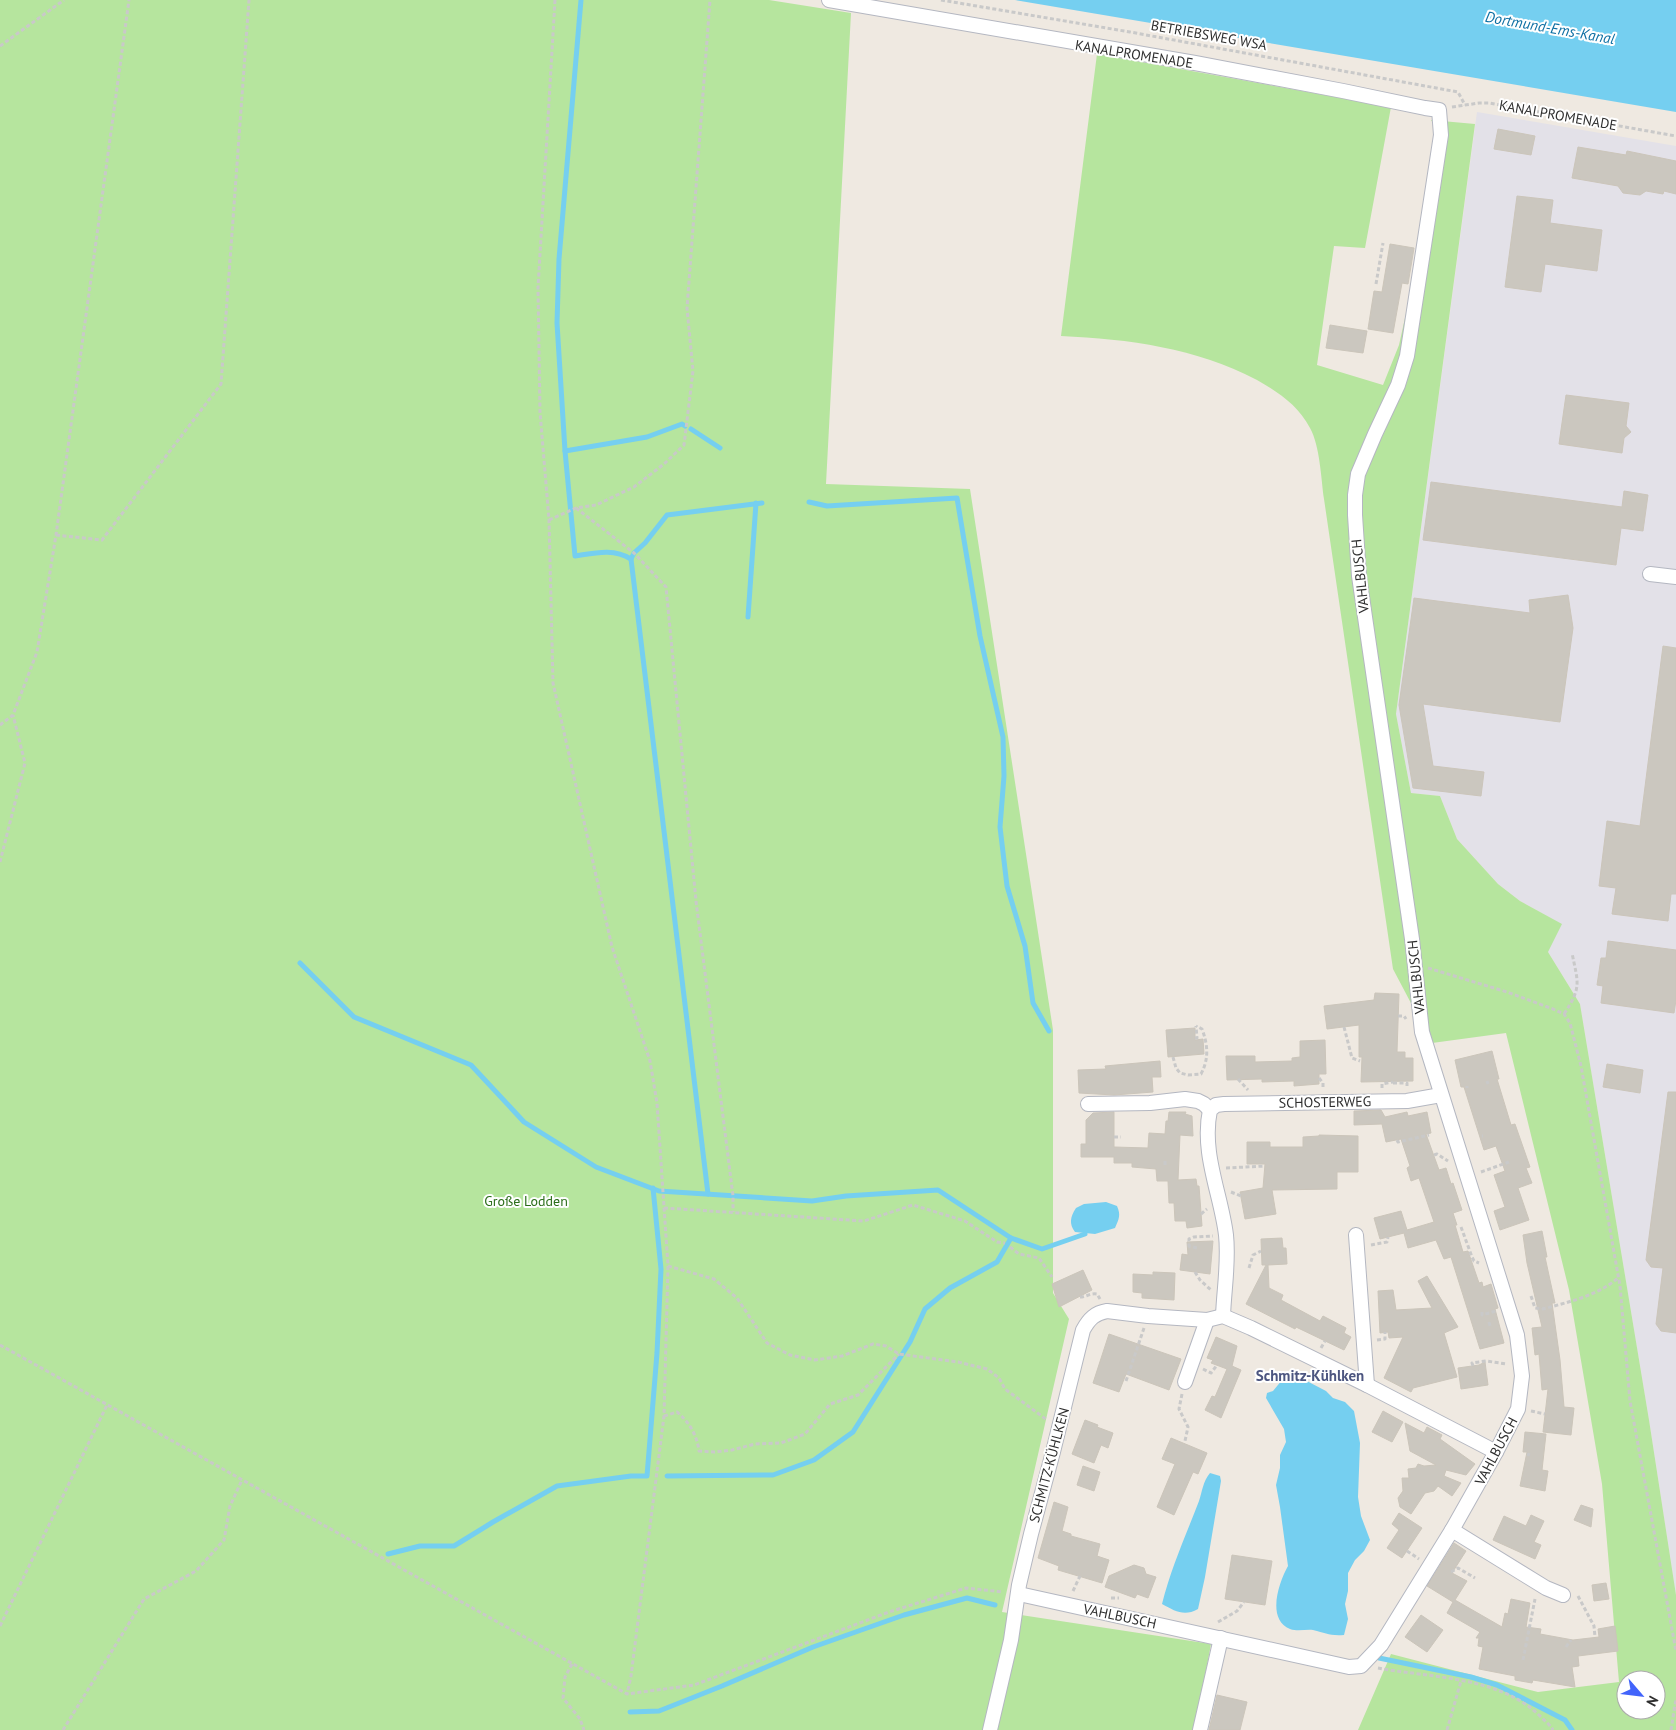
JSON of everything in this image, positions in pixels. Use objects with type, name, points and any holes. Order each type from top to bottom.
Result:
[{"type":"street","name":"KANALPROMENADE","points":[[829,0],[1204,65],[1439,110]]},
{"type":"street","name":"VAHLBUSCH","points":[[1019,1594],[1349,1667],[1361,1666],[1381,1645],[1452,1530],[1518,1409],[1522,1376],[1518,1335],[1422,1032],[1416,968],[1359,576],[1355,515],[1358,474],[1398,386],[1407,356],[1440,135],[1439,110]]},
{"type":"street","points":[[1650,574],[1676,577]]},
{"type":"street","name":"SCHOSTERWEG","points":[[1210,1110],[1216,1105],[1224,1104],[1407,1101],[1441,1095]]},
{"type":"street","points":[[1088,1104],[1142,1104],[1185,1099],[1204,1104],[1210,1110],[1208,1130],[1212,1169],[1226,1235],[1223,1316],[1251,1328],[1496,1452]]},
{"type":"street","points":[[1356,1241],[1367,1386]]},
{"type":"street","name":"SCHMITZ-KÜHLKEN","points":[[990,1730],[1031,1534],[1083,1330],[1088,1319],[1107,1311],[1207,1320],[1223,1316]]},
{"type":"street","points":[[1183,1387],[1207,1320]]},
{"type":"street","points":[[1452,1530],[1539,1584],[1563,1595]]},
{"type":"street","points":[[1200,1730],[1221,1638]]},
{"type":"path","points":[[0,46],[64,0]]},
{"type":"path","points":[[0,725],[13,715],[37,652],[56,535],[129,0]]},
{"type":"path","points":[[56,535],[102,540],[221,384],[249,0]]},
{"type":"path","points":[[555,0],[538,288],[540,412],[549,520],[553,683],[612,947],[650,1061],[657,1104],[668,1266],[664,1416],[627,1694]]},
{"type":"path","points":[[549,520],[576,508],[596,505],[634,487],[664,464],[684,445],[693,371],[688,308],[710,0]]},
{"type":"path","name":"BETRIEBSWEG WSA","points":[[941,0],[1130,32],[1458,92],[1465,105]]},
{"type":"path","name":"KANALPROMENADE","points":[[1439,110],[1489,103],[1676,136]]},
{"type":"path","points":[[1376,284],[1383,243]]},
{"type":"path","points":[[1379,268],[1386,270]]},
{"type":"path","points":[[576,508],[634,553],[666,586],[696,901],[733,1196],[732,1212]]},
{"type":"path","points":[[0,862],[25,763],[13,715]]},
{"type":"path","points":[[1564,1014],[1572,1002],[1578,984],[1572,953]]},
{"type":"path","points":[[1416,968],[1434,969],[1507,992],[1564,1014],[1570,1023],[1581,1066],[1618,1278],[1630,1400],[1676,1651]]},
{"type":"path","points":[[1173,1056],[1176,1068],[1180,1073],[1188,1075],[1201,1074],[1207,1063],[1207,1042],[1202,1029],[1196,1026],[1197,1038],[1195,1038]]},
{"type":"path","points":[[1344,1026],[1352,1058],[1360,1060]]},
{"type":"path","points":[[1385,1084],[1393,1082],[1406,1083]]},
{"type":"path","points":[[1397,1140],[1398,1142],[1429,1135]]},
{"type":"path","points":[[1114,1137],[1121,1137]]},
{"type":"path","points":[[1469,1176],[1509,1162]]},
{"type":"path","points":[[1212,1169],[1265,1166]]},
{"type":"path","points":[[664,1208],[864,1221],[913,1204],[965,1221],[997,1242],[1005,1243]]},
{"type":"path","points":[[1461,1227],[1474,1261],[1482,1264]]},
{"type":"path","points":[[1197,1248],[1189,1246],[1189,1238],[1194,1236],[1226,1235]]},
{"type":"path","points":[[1356,1241],[1387,1242],[1388,1237]]},
{"type":"path","points":[[1460,1242],[1465,1240]]},
{"type":"path","points":[[1010,1247],[1019,1254],[1039,1258],[1052,1277]]},
{"type":"path","points":[[1249,1268],[1253,1255],[1261,1251]]},
{"type":"path","points":[[668,1266],[714,1279],[737,1298],[767,1343],[790,1355],[815,1360],[842,1356],[873,1344],[886,1346],[900,1354],[958,1362],[987,1369],[999,1378],[1004,1389],[1048,1420],[1060,1424]]},
{"type":"path","points":[[1195,1272],[1200,1280],[1213,1292],[1224,1293]]},
{"type":"path","points":[[1531,1296],[1535,1308],[1543,1309],[1587,1296],[1603,1289],[1618,1278]]},
{"type":"path","points":[[1126,1381],[1148,1316]]},
{"type":"path","points":[[0,1345],[627,1694],[694,1685],[889,1612],[966,1588],[1019,1594]]},
{"type":"path","points":[[664,1416],[677,1412],[685,1418],[697,1439],[699,1451],[714,1452],[755,1444],[781,1443],[805,1434],[830,1404],[858,1395],[900,1354]]},
{"type":"path","points":[[1473,1366],[1472,1363],[1486,1361],[1503,1364],[1520,1362]]},
{"type":"path","points":[[1183,1387],[1179,1410],[1188,1427],[1185,1441]]},
{"type":"path","points":[[0,1626],[108,1405]]},
{"type":"path","points":[[64,1730],[144,1599],[196,1571],[224,1540],[230,1506],[242,1480]]},
{"type":"path","points":[[1451,1572],[1458,1568],[1475,1578]]},
{"type":"path","points":[[1523,1660],[1539,1584]]},
{"type":"path","points":[[1578,1595],[1594,1626],[1595,1637]]},
{"type":"path","points":[[1201,1633],[1237,1611],[1244,1602]]},
{"type":"path","points":[[1566,1647],[1571,1640]]},
{"type":"path","points":[[572,1664],[565,1677],[563,1698],[580,1719],[584,1730]]},
{"type":"path","points":[[1361,1666],[1489,1687],[1532,1708],[1554,1730]]},
{"type":"path","points":[[1447,1730],[1461,1681]]},
{"type":"path","points":[[1671,1730],[1676,1698]]},
{"type":"shaded area","points":[[1477,112],[1676,146],[1676,1595],[1580,1004],[1548,952],[1554,920],[1520,901],[1498,884],[1457,839],[1440,796],[1411,793],[1396,714]]},
{"type":"green space","name":"Große Lodden","points":[[0,0],[769,0],[851,13],[826,484],[970,489],[1053,1030],[1053,1293],[1069,1319],[1002,1612],[1211,1644],[1195,1730],[0,1730]]},
{"type":"green space","points":[[1097,54],[1391,107],[1365,248],[1334,246],[1317,365],[1383,385],[1399,345],[1417,264],[1435,126],[1431,120],[1475,124],[1396,714],[1411,793],[1440,796],[1457,839],[1498,884],[1520,901],[1562,924],[1548,952],[1580,1004],[1676,1595],[1676,1730],[1358,1730],[1391,1654],[1538,1692],[1616,1682],[1616,1720],[1666,1720],[1666,1670],[1618,1670],[1602,1484],[1569,1290],[1506,1033],[1432,1043],[1393,969],[1320,462],[1310,428],[1300,412],[1287,400],[1257,380],[1234,369],[1210,360],[1162,347],[1086,337],[1061,336]]},
{"type":"water","name":"Dortmund-Ems-Kanal","points":[[1015,0],[1676,0],[1676,112]]},
{"type":"water","points":[[1106,1202],[1117,1206],[1119,1217],[1115,1228],[1095,1234],[1075,1232],[1071,1220],[1076,1208],[1084,1204]]},
{"type":"water","points":[[1287,1374],[1301,1378],[1326,1391],[1333,1398],[1345,1402],[1354,1411],[1360,1443],[1358,1497],[1361,1516],[1370,1540],[1348,1573],[1348,1591],[1345,1604],[1348,1619],[1344,1635],[1331,1635],[1313,1630],[1290,1629],[1278,1617],[1276,1609],[1278,1590],[1288,1566],[1276,1485],[1280,1468],[1280,1455],[1286,1442],[1284,1429],[1266,1398],[1267,1393],[1273,1391]]},
{"type":"water","points":[[1210,1473],[1220,1476],[1221,1481],[1205,1577],[1198,1609],[1184,1613],[1162,1604],[1204,1483]]},
{"type":"building","points":[[1498,129],[1535,136],[1531,155],[1494,149]]},
{"type":"building","points":[[1578,147],[1626,155],[1627,151],[1676,161],[1676,194],[1664,191],[1663,194],[1646,191],[1640,195],[1623,193],[1618,186],[1572,178]]},
{"type":"building","points":[[1517,196],[1553,200],[1550,223],[1602,230],[1597,271],[1545,264],[1541,292],[1505,287]]},
{"type":"building","points":[[1390,244],[1414,248],[1408,284],[1402,283],[1393,333],[1368,329],[1374,291],[1382,292]]},
{"type":"building","points":[[1330,325],[1367,331],[1363,353],[1326,348]]},
{"type":"building","points":[[1566,395],[1629,403],[1626,426],[1631,432],[1624,438],[1622,453],[1559,444]]},
{"type":"building","points":[[1431,482],[1622,507],[1624,491],[1648,495],[1643,531],[1621,528],[1616,565],[1423,540]]},
{"type":"building","points":[[1568,595],[1573,628],[1560,722],[1423,704],[1433,766],[1484,772],[1481,796],[1413,788],[1399,705],[1414,598],[1530,613],[1529,600]]},
{"type":"building","points":[[1663,646],[1676,648],[1676,894],[1671,894],[1668,921],[1612,914],[1616,888],[1599,886],[1607,821],[1640,826]]},
{"type":"building","points":[[1608,941],[1676,950],[1676,1000],[1674,1013],[1601,1003],[1603,986],[1597,985],[1601,958],[1606,958]]},
{"type":"building","points":[[1375,993],[1399,994],[1397,1052],[1405,1052],[1405,1058],[1413,1058],[1413,1081],[1361,1082],[1362,1057],[1359,1057],[1359,1025],[1327,1029],[1324,1006],[1374,1000]]},
{"type":"building","points":[[1195,1028],[1195,1040],[1203,1039],[1204,1054],[1168,1057],[1166,1030]]},
{"type":"building","points":[[1325,1040],[1326,1074],[1319,1074],[1319,1084],[1294,1086],[1294,1081],[1262,1082],[1262,1079],[1227,1080],[1226,1056],[1255,1056],[1255,1062],[1292,1061],[1292,1058],[1300,1057],[1300,1041]]},
{"type":"building","points":[[1492,1051],[1499,1079],[1497,1079],[1511,1125],[1515,1124],[1530,1167],[1526,1168],[1532,1183],[1518,1188],[1529,1220],[1500,1230],[1494,1211],[1505,1207],[1494,1175],[1505,1171],[1496,1146],[1484,1150],[1464,1087],[1461,1087],[1455,1060]]},
{"type":"building","points":[[1160,1061],[1161,1077],[1152,1077],[1153,1092],[1114,1095],[1079,1093],[1078,1070],[1106,1069],[1105,1066]]},
{"type":"building","points":[[1607,1064],[1643,1070],[1640,1093],[1603,1087]]},
{"type":"building","points":[[1668,1092],[1676,1092],[1676,1333],[1661,1331],[1656,1324],[1663,1268],[1651,1267],[1646,1260]]},
{"type":"building","points":[[1381,1110],[1385,1117],[1407,1112],[1408,1116],[1427,1112],[1431,1133],[1426,1134],[1439,1170],[1446,1168],[1462,1210],[1453,1213],[1463,1252],[1468,1251],[1479,1283],[1482,1282],[1483,1287],[1491,1284],[1498,1308],[1495,1309],[1504,1343],[1480,1349],[1451,1257],[1444,1259],[1436,1240],[1408,1248],[1404,1233],[1380,1239],[1374,1218],[1401,1211],[1407,1230],[1434,1222],[1419,1178],[1411,1181],[1407,1168],[1410,1166],[1401,1139],[1386,1142],[1382,1124],[1354,1125],[1354,1111]]},
{"type":"building","points":[[1114,1112],[1114,1147],[1148,1148],[1149,1133],[1165,1134],[1169,1112],[1186,1112],[1185,1114],[1192,1116],[1193,1136],[1180,1135],[1178,1180],[1196,1179],[1197,1186],[1199,1186],[1202,1226],[1187,1228],[1186,1221],[1175,1221],[1174,1203],[1169,1203],[1168,1181],[1157,1181],[1156,1169],[1132,1167],[1132,1163],[1114,1163],[1114,1157],[1081,1157],[1081,1144],[1086,1144],[1086,1120],[1093,1113]]},
{"type":"building","points":[[1319,1135],[1358,1136],[1358,1172],[1337,1172],[1337,1189],[1272,1190],[1276,1214],[1245,1219],[1240,1192],[1263,1188],[1265,1164],[1247,1164],[1247,1142],[1270,1142],[1270,1147],[1303,1147],[1303,1137]]},
{"type":"building","points":[[1542,1231],[1547,1257],[1545,1257],[1555,1303],[1552,1303],[1564,1407],[1574,1408],[1571,1435],[1543,1432],[1548,1389],[1542,1390],[1539,1354],[1535,1355],[1532,1328],[1542,1327],[1527,1263],[1523,1235]]},
{"type":"building","points":[[1282,1238],[1283,1248],[1286,1248],[1287,1264],[1268,1265],[1269,1288],[1283,1295],[1281,1300],[1320,1321],[1323,1316],[1346,1328],[1344,1333],[1351,1337],[1344,1350],[1296,1327],[1295,1329],[1246,1304],[1266,1265],[1262,1265],[1261,1239]]},
{"type":"building","points":[[1213,1241],[1210,1274],[1180,1270],[1182,1254],[1188,1255],[1187,1242]]},
{"type":"building","points":[[1083,1270],[1092,1290],[1059,1307],[1052,1284]]},
{"type":"building","points":[[1153,1272],[1175,1273],[1174,1300],[1142,1298],[1142,1293],[1133,1292],[1133,1274],[1153,1275]]},
{"type":"building","points":[[1427,1276],[1458,1327],[1444,1333],[1457,1377],[1413,1388],[1411,1392],[1384,1378],[1403,1337],[1389,1338],[1388,1332],[1380,1333],[1378,1291],[1393,1290],[1396,1310],[1432,1308],[1418,1281]]},
{"type":"building","points":[[1109,1334],[1181,1359],[1169,1390],[1126,1374],[1119,1392],[1093,1383]]},
{"type":"building","points":[[1216,1337],[1237,1346],[1232,1366],[1241,1370],[1221,1418],[1205,1410],[1212,1396],[1215,1397],[1227,1369],[1211,1363],[1213,1360],[1207,1358]]},
{"type":"building","points":[[1485,1362],[1488,1385],[1461,1389],[1458,1368],[1479,1365]]},
{"type":"building","points":[[1383,1411],[1403,1422],[1392,1442],[1372,1432]]},
{"type":"building","points":[[1085,1420],[1113,1433],[1108,1448],[1101,1445],[1094,1463],[1072,1454]]},
{"type":"building","points":[[1405,1423],[1424,1433],[1427,1427],[1442,1435],[1440,1439],[1475,1464],[1466,1475],[1446,1470],[1444,1476],[1461,1483],[1452,1496],[1438,1486],[1434,1491],[1425,1493],[1411,1514],[1400,1507],[1398,1498],[1403,1491],[1402,1478],[1409,1478],[1408,1469],[1416,1468],[1418,1464],[1424,1466],[1436,1465],[1410,1451]]},
{"type":"building","points":[[1525,1432],[1546,1434],[1542,1470],[1548,1471],[1545,1491],[1520,1486],[1527,1452],[1523,1452]]},
{"type":"building","points":[[1171,1438],[1207,1453],[1198,1474],[1193,1472],[1174,1515],[1157,1507],[1175,1464],[1162,1459]]},
{"type":"building","points":[[1083,1466],[1100,1472],[1094,1491],[1077,1485]]},
{"type":"building","points":[[1054,1502],[1068,1507],[1062,1531],[1071,1534],[1071,1536],[1100,1544],[1097,1556],[1109,1560],[1102,1583],[1058,1570],[1059,1566],[1038,1558]]},
{"type":"building","points":[[1581,1505],[1593,1509],[1591,1527],[1574,1520]]},
{"type":"building","points":[[1399,1513],[1422,1528],[1402,1558],[1387,1548],[1399,1530],[1392,1524]]},
{"type":"building","points":[[1531,1515],[1544,1521],[1534,1542],[1541,1545],[1535,1559],[1493,1540],[1504,1516],[1526,1526]]},
{"type":"building","points":[[1454,1543],[1466,1551],[1452,1573],[1467,1581],[1455,1600],[1502,1627],[1505,1613],[1508,1614],[1511,1599],[1530,1603],[1526,1627],[1541,1629],[1540,1634],[1573,1640],[1599,1637],[1598,1629],[1615,1626],[1618,1651],[1578,1656],[1579,1666],[1572,1667],[1575,1687],[1533,1680],[1532,1683],[1515,1680],[1515,1676],[1479,1669],[1483,1647],[1478,1646],[1479,1638],[1476,1638],[1480,1632],[1447,1613],[1453,1602],[1427,1586]]},
{"type":"building","points":[[1232,1555],[1272,1561],[1265,1605],[1225,1599]]},
{"type":"building","points":[[1134,1565],[1144,1568],[1146,1574],[1156,1577],[1148,1598],[1137,1594],[1135,1598],[1105,1587],[1109,1576]]},
{"type":"building","points":[[1606,1583],[1609,1599],[1594,1601],[1592,1585]]},
{"type":"building","points":[[1421,1615],[1443,1630],[1427,1652],[1405,1637]]},
{"type":"building","points":[[1217,1695],[1247,1702],[1240,1730],[1209,1730]]},
{"type":"waterway","points":[[565,451],[557,323],[559,259],[581,0]]},
{"type":"waterway","points":[[685,426],[682,424],[647,437],[565,451],[575,556],[611,552],[631,559],[667,515],[762,503]]},
{"type":"waterway","points":[[691,429],[720,448]]},
{"type":"waterway","points":[[809,502],[827,506],[957,498],[980,636],[1003,737],[1004,776],[1000,827],[1007,886],[1025,946],[1033,1003],[1049,1031]]},
{"type":"waterway","points":[[748,617],[756,503]]},
{"type":"waterway","points":[[631,559],[708,1194]]},
{"type":"waterway","points":[[300,963],[354,1017],[471,1065],[524,1122],[596,1167],[659,1191],[812,1201],[846,1196],[938,1190],[1011,1238],[1042,1249],[1085,1234]]},
{"type":"waterway","points":[[388,1554],[420,1546],[454,1546],[557,1486],[631,1476],[647,1476],[657,1353],[661,1269],[653,1188]]},
{"type":"waterway","points":[[667,1476],[773,1475],[814,1460],[853,1432],[910,1342],[925,1309],[950,1288],[997,1262],[1011,1238]]},
{"type":"waterway","points":[[630,1712],[659,1711],[813,1647],[904,1615],[967,1598],[995,1605]]},
{"type":"waterway","points":[[1379,1658],[1471,1677],[1497,1685],[1565,1720],[1572,1730]]},
{"type":"district","name":"Schmitz-Kühlken","points":[[1310,1376]]}]
